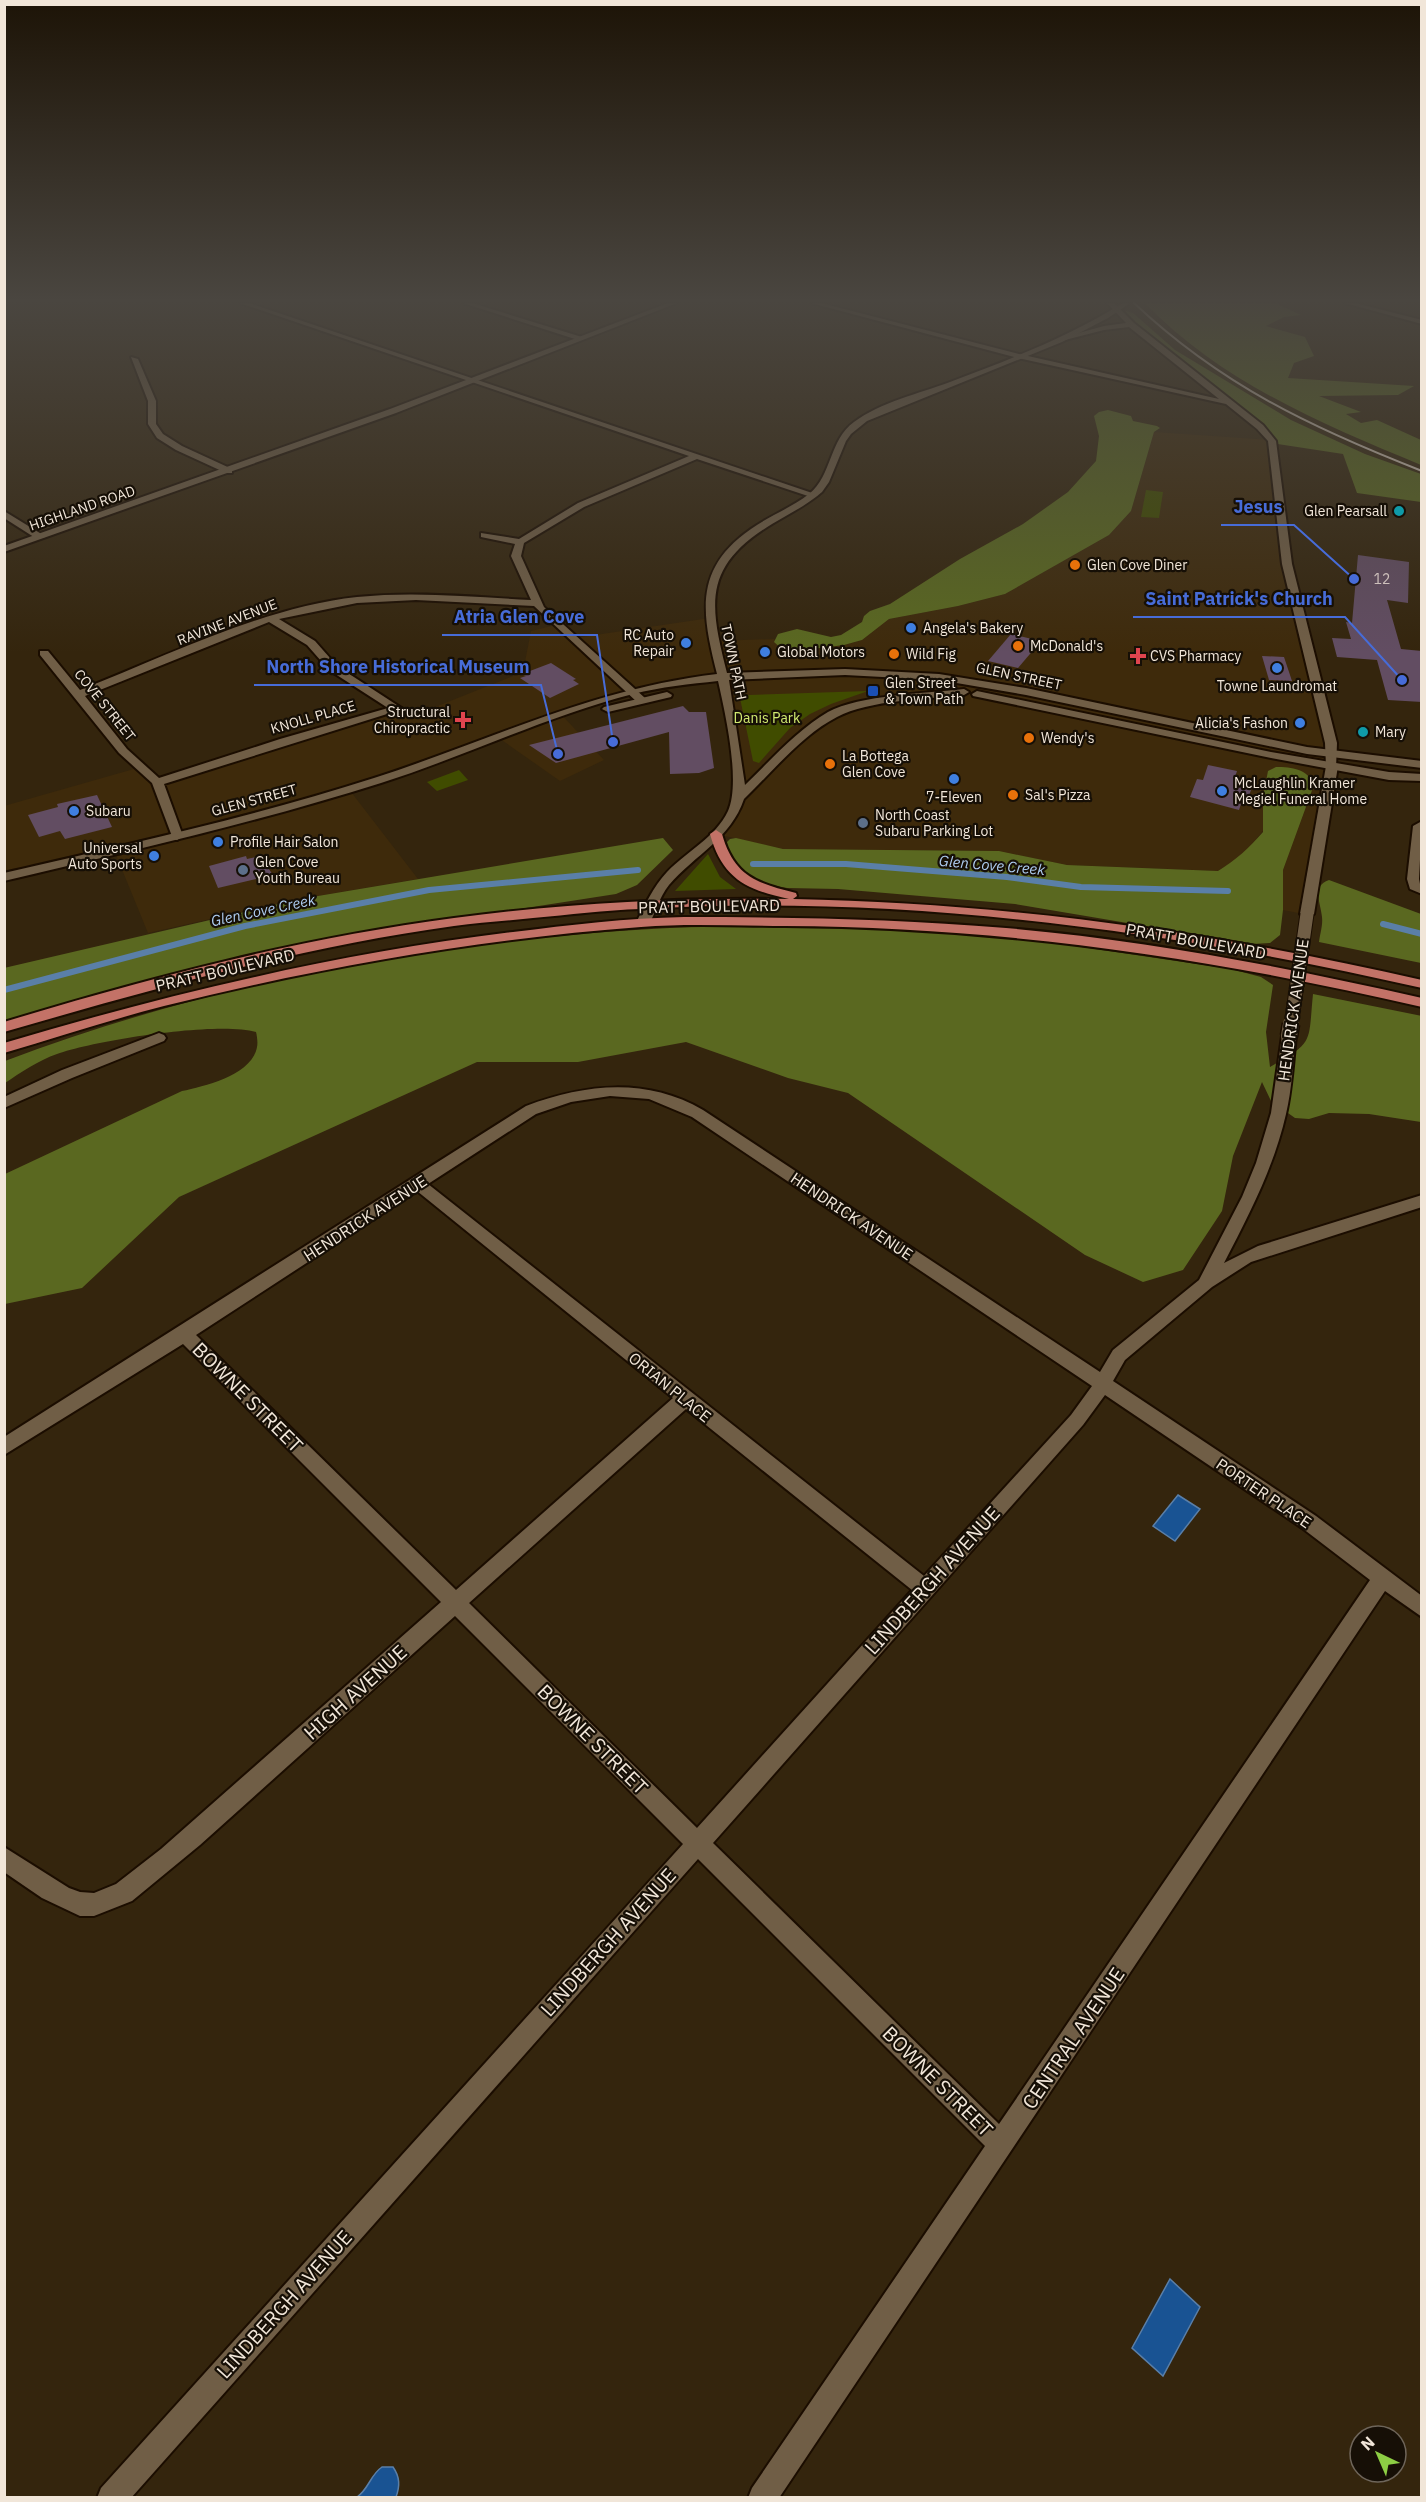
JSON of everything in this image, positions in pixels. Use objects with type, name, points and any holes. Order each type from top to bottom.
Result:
[{"type":"main road","points":[[716,834],[719,850],[728,867],[753,886],[777,894],[824,903]]},
{"type":"main road","name":"PRATT BOULEVARD","points":[[4,1027],[81,1003],[191,974],[440,923],[653,904],[824,903],[961,909],[1060,919],[1176,934],[1366,970],[1422,984]]},
{"type":"main road","name":"PRATT BOULEVARD","points":[[4,1048],[98,1019],[196,993],[307,968],[443,944],[643,923],[825,921],[961,927],[1174,952],[1364,989],[1422,1003]]},
{"type":"street","points":[[152,420],[152,424],[160,436],[179,448],[230,471]]},
{"type":"street","name":"HIGHLAND ROAD","points":[[4,549],[230,471],[367,420]]},
{"type":"street","points":[[590,420],[814,495]]},
{"type":"street","name":"TOWN PATH","points":[[738,798],[739,779],[724,682],[710,618],[712,583],[718,566],[729,551],[746,537],[814,495],[826,477],[847,431],[864,420]]},
{"type":"street","name":"HENDRICK AVENUE","points":[[4,1448],[531,1110],[556,1099],[606,1090],[658,1096],[688,1108],[1103,1385],[1119,1355],[1128,1346],[1205,1284],[1245,1208],[1264,1163],[1279,1113],[1307,914],[1332,760],[1332,743],[1287,564],[1272,442],[1249,420]]},
{"type":"street","points":[[484,535],[520,542],[581,505],[696,456]]},
{"type":"street","points":[[4,514],[40,537]]},
{"type":"street","points":[[520,542],[516,556],[536,603],[641,700]]},
{"type":"street","name":"RAVINE AVENUE","points":[[78,695],[270,618],[319,606],[374,598],[416,597],[536,603]]},
{"type":"street","name":"KNOLL PLACE","points":[[157,782],[284,741],[397,709],[333,668],[311,643],[270,618]]},
{"type":"street","name":"COVE STREET","points":[[44,653],[123,751],[157,782],[177,836]]},
{"type":"street","name":"GLEN STREET","points":[[505,735],[641,700],[724,682],[852,673],[916,676],[967,681],[1052,698],[1332,760],[1389,776],[1422,778]]},
{"type":"street","points":[[878,701],[916,676]]},
{"type":"street","name":"GLEN STREET","points":[[4,877],[177,836],[376,781],[505,735],[561,711],[631,691],[683,680],[792,686]]},
{"type":"street","name":"GLEN STREET","points":[[881,685],[903,685],[964,692],[1046,709],[1332,760],[1422,765]]},
{"type":"street","points":[[643,923],[663,884],[716,834],[731,814],[738,798],[813,727],[836,713],[878,701],[964,692]]},
{"type":"street","points":[[1046,709],[1052,698]]},
{"type":"street","points":[[1422,825],[1419,826],[1413,879],[1415,886],[1422,890]]},
{"type":"street","points":[[4,1103],[67,1074],[159,1038]]},
{"type":"street","name":"ORIAN PLACE","points":[[418,1184],[924,1588]]},
{"type":"street","points":[[1205,1284],[1245,1258],[1264,1250],[1422,1201]]},
{"type":"street","name":"BOWNE STREET","points":[[184,1334],[1001,2144]]},
{"type":"street","name":"PORTER PLACE","points":[[1103,1385],[1308,1522],[1422,1608]]},
{"type":"street","name":"LINDBERGH AVENUE","points":[[111,2498],[696,1842],[1077,1420],[1103,1385]]},
{"type":"street","name":"HIGH AVENUE","points":[[4,1858],[52,1890],[80,1904],[95,1906],[120,1896],[192,1837],[685,1399]]},
{"type":"street","name":"CENTRAL AVENUE","points":[[762,2498],[1383,1577]]},
{"type":"shaded area","points":[[1154,432],[1271,440],[1287,564],[1336,759],[1309,915],[1283,910],[1283,870],[1314,785],[1263,797],[1263,831],[1246,851],[1218,871],[1067,865],[998,851],[783,849],[716,834],[738,798],[723,677],[683,680],[624,691],[558,711],[604,760],[560,781],[496,736],[348,788],[418,879],[300,899],[148,933],[114,850],[5,876],[4,806],[141,767],[157,782],[397,709],[420,713],[523,672],[531,631],[560,624],[575,638],[710,618],[714,641],[774,639],[784,651],[789,652],[844,645],[862,640],[889,619],[958,606],[1005,594],[1109,535],[1131,511]]},
{"type":"green space","points":[[1095,420],[1133,420],[1160,428],[1154,432],[1131,511],[1109,535],[1005,594],[958,606],[889,619],[862,640],[844,645],[789,652],[784,651],[774,642],[778,634],[797,629],[831,637],[841,635],[862,622],[864,616],[870,611],[890,604],[960,559],[1023,524],[1068,492],[1096,461],[1099,436]]},
{"type":"green space","points":[[1243,420],[1291,420],[1365,454],[1421,474],[1421,502],[1357,493],[1343,454],[1271,443]]},
{"type":"green space","points":[[1317,420],[1356,420],[1361,423],[1377,420],[1421,440],[1421,465]]},
{"type":"green space","points":[[1146,490],[1163,492],[1159,518],[1141,517]]},
{"type":"green space","name":"Danis Park","points":[[868,691],[810,714],[790,728],[759,763],[753,761],[740,698],[749,695]]},
{"type":"green space","points":[[1276,767],[1293,768],[1304,772],[1314,785],[1283,870],[1283,910],[1280,935],[1270,943],[1252,944],[1015,904],[838,889],[787,888],[756,882],[739,868],[728,850],[727,842],[736,838],[783,849],[999,851],[1067,865],[1218,871],[1231,863],[1263,832],[1263,797],[1268,771]]},
{"type":"green space","points":[[459,770],[468,780],[437,791],[427,782]]},
{"type":"green space","points":[[663,838],[673,850],[637,885],[616,894],[441,921],[330,942],[5,1025],[4,968],[300,899]]},
{"type":"green space","points":[[708,854],[720,877],[736,889],[675,891]]},
{"type":"green space","points":[[1329,880],[1421,914],[1421,963],[1319,942],[1322,920],[1318,896],[1320,886]]},
{"type":"green space","points":[[717,926],[876,928],[1027,939],[1231,969],[1261,977],[1273,985],[1266,1032],[1270,1067],[1295,1052],[1306,1040],[1313,994],[1422,1016],[1421,1122],[1369,1114],[1329,1113],[1309,1119],[1295,1118],[1271,1101],[1262,1082],[1233,1156],[1222,1211],[1183,1270],[1143,1282],[1085,1255],[848,1093],[788,1078],[686,1042],[578,1062],[477,1062],[179,1197],[82,1288],[5,1304],[5,1174],[182,1091],[226,1078],[246,1065],[253,1057],[257,1040],[256,1032],[238,1029],[187,1030],[127,1038],[57,1054],[37,1063],[5,1083],[5,1061],[91,1031],[178,1005],[356,964],[536,938]]},
{"type":"water","points":[[1178,1495],[1200,1509],[1175,1541],[1153,1526]]},
{"type":"water","points":[[1170,2279],[1200,2307],[1163,2376],[1132,2348]]},
{"type":"water","points":[[382,2467],[393,2467],[397,2474],[399,2482],[396,2497],[357,2497],[375,2474]]},
{"type":"building","points":[[1358,555],[1409,562],[1408,603],[1387,600],[1401,649],[1422,651],[1422,702],[1388,700],[1377,660],[1337,657],[1332,638],[1351,639],[1346,622],[1352,623]]},
{"type":"building","name":"McDonald's","points":[[1011,634],[1041,641],[1018,668],[988,661]]},
{"type":"building","name":"Towne Laundromat","points":[[1262,656],[1284,657],[1292,681],[1269,680]]},
{"type":"building","points":[[551,663],[576,679],[573,680],[579,684],[550,698],[520,678],[526,676],[522,674]]},
{"type":"building","points":[[683,706],[689,712],[706,712],[714,768],[699,773],[670,774],[669,732],[556,763],[529,745]]},
{"type":"building","name":"McLaughlin Kramer Megiel Funeral Home","points":[[1208,765],[1237,771],[1235,777],[1250,779],[1248,783],[1253,784],[1247,802],[1242,801],[1239,810],[1190,797],[1197,779],[1203,780]]},
{"type":"building","name":"Subaru","points":[[97,795],[112,827],[65,839],[60,831],[39,837],[28,815],[58,807],[57,804]]},
{"type":"building","name":"Glen Cove Youth Bureau","points":[[246,856],[247,859],[260,856],[273,875],[218,888],[209,866]]},
{"type":"waterway","name":"Glen Cove Creek","points":[[753,864],[846,864],[1007,877],[1081,887],[1228,891]]},
{"type":"waterway","name":"Glen Cove Creek","points":[[4,990],[245,926],[429,890],[638,870]]},
{"type":"waterway","name":"Glen Cove Creek","points":[[1383,924],[1422,934]]},
{"type":"railway","points":[[1303,420],[1422,471]]},
{"type":"place","name":"Glen Pearsall","points":[[1399,511]]},
{"type":"place","name":"Glen Cove Diner","points":[[1075,565]]},
{"type":"place","name":"Jesus","points":[[1354,579]]},
{"type":"place","name":"Angela's Bakery","points":[[911,628]]},
{"type":"place","name":"RC Auto Repair","points":[[686,643]]},
{"type":"place","name":"McDonald's","points":[[1018,646]]},
{"type":"place","name":"Global Motors","points":[[765,652]]},
{"type":"place","name":"Wild Fig","points":[[894,654]]},
{"type":"place","name":"CVS Pharmacy","points":[[1138,656]]},
{"type":"place","name":"Towne Laundromat","points":[[1277,668]]},
{"type":"place","name":"Saint Patrick's Church","points":[[1402,680]]},
{"type":"place","name":"Glen Street & Town Path","points":[[873,691]]},
{"type":"place","name":"Structural Chiropractic","points":[[463,720]]},
{"type":"place","name":"Alicia's Fashon","points":[[1300,723]]},
{"type":"place","name":"Mary","points":[[1363,732]]},
{"type":"place","name":"Wendy's","points":[[1029,738]]},
{"type":"place","name":"Atria Glen Cove","points":[[613,742]]},
{"type":"place","name":"North Shore Historical Museum","points":[[558,754]]},
{"type":"place","name":"La Bottega Glen Cove","points":[[830,764]]},
{"type":"place","name":"7-Eleven","points":[[954,779]]},
{"type":"place","name":"McLaughlin Kramer Megiel Funeral Home","points":[[1222,791]]},
{"type":"place","name":"Sal's Pizza","points":[[1013,795]]},
{"type":"place","name":"Subaru","points":[[74,811]]},
{"type":"place","name":"North Coast Subaru Parking Lot","points":[[863,823]]},
{"type":"place","name":"Profile Hair Salon","points":[[218,842]]},
{"type":"place","name":"Universal Auto Sports","points":[[154,856]]},
{"type":"place","name":"Glen Cove Youth Bureau","points":[[243,870]]}]
